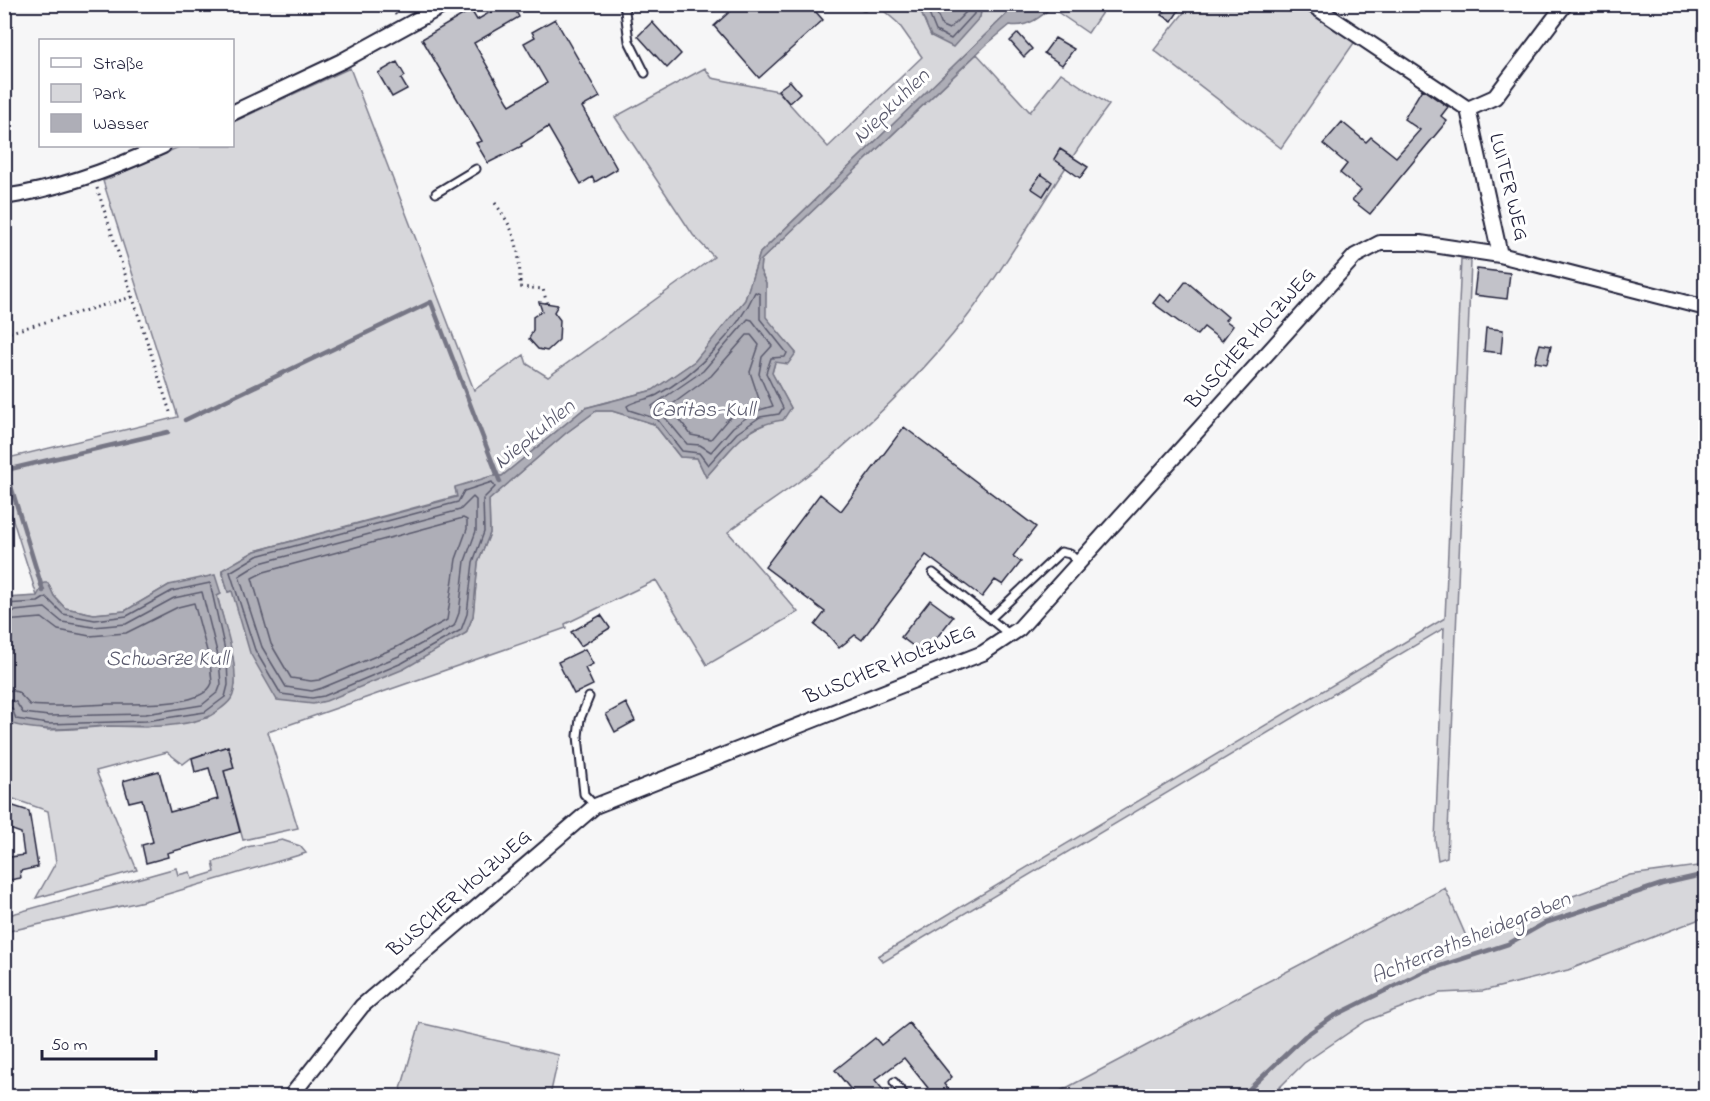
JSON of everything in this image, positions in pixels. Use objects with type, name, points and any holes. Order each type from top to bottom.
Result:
[{"type":"street","points":[[234,112],[342,61],[446,4]]},
{"type":"street","name":"LUITER WEG","points":[[1311,4],[1468,109],[1500,255],[1706,308]]},
{"type":"street","points":[[1468,109],[1495,97],[1564,4]]},
{"type":"street","points":[[4,197],[26,194],[93,174],[160,147]]},
{"type":"street","name":"BUSCHER HOLZWEG","points":[[291,1096],[362,1006],[595,806],[983,653],[1019,629],[1355,256],[1380,243],[1420,243],[1500,255]]},
{"type":"lane","points":[[624,4],[628,41],[645,73]]},
{"type":"lane","points":[[436,193],[476,169]]},
{"type":"lane","points":[[991,618],[1061,552],[1067,553],[1079,563]]},
{"type":"lane","points":[[933,573],[1010,635]]},
{"type":"lane","points":[[589,697],[579,720],[578,736],[584,794],[595,806]]},
{"type":"lane","points":[[894,1082],[904,1096]]},
{"type":"path","points":[[93,174],[170,412]]},
{"type":"path","points":[[495,203],[509,222],[518,244],[520,287],[543,289],[547,303]]},
{"type":"path","points":[[4,334],[132,297]]},
{"type":"green space","points":[[1053,4],[1107,5],[1088,33],[1050,7]]},
{"type":"green space","points":[[877,5],[918,5],[931,36],[980,17],[982,5],[1011,5],[1010,11],[760,253],[745,300],[695,361],[653,390],[585,408],[502,476],[492,476],[455,488],[457,496],[255,551],[222,570],[228,592],[231,591],[404,668],[466,633],[473,616],[478,563],[490,533],[489,500],[566,433],[596,411],[612,411],[654,424],[680,457],[697,458],[706,477],[740,438],[791,408],[772,373],[775,362],[796,353],[765,317],[766,283],[760,270],[761,260],[977,54],[1030,112],[1061,73],[1109,105],[1072,157],[986,291],[937,353],[872,420],[812,473],[728,532],[798,612],[707,665],[656,580],[565,624],[566,628],[268,732],[298,828],[243,840],[224,771],[234,768],[228,746],[191,758],[183,764],[167,752],[96,771],[137,870],[36,898],[56,862],[48,811],[5,796],[6,704],[9,723],[48,730],[109,726],[146,727],[207,718],[235,685],[233,658],[217,595],[220,594],[169,585],[125,611],[94,614],[65,608],[54,596],[48,584],[37,596],[5,495],[4,459],[178,417],[103,181],[179,147],[234,147],[234,122],[350,68],[474,390],[524,355],[527,364],[548,377],[714,257],[693,235],[615,117],[705,68],[712,78],[778,91],[828,147],[922,57],[898,23]]},
{"type":"green space","points":[[1190,5],[1302,5],[1356,40],[1281,148],[1154,50]]},
{"type":"green space","points":[[1461,259],[1471,261],[1447,857],[1438,860],[1435,840],[1444,628],[883,962],[878,956],[1445,618]]},
{"type":"green space","points":[[282,840],[300,846],[306,853],[144,901],[5,932],[5,916],[176,868],[178,875],[190,872],[192,879],[215,872],[213,862],[230,857],[247,847]]},
{"type":"green space","points":[[1705,865],[1705,917],[1568,970],[1483,991],[1440,993],[1366,1021],[1304,1063],[1271,1096],[1051,1096],[1445,888],[1469,943],[1524,914],[1630,875]]},
{"type":"green space","points":[[420,1023],[559,1055],[550,1096],[399,1096]]},
{"type":"water","points":[[918,5],[982,5],[980,17],[953,47],[931,36]]},
{"type":"water","name":"Caritas-Kull","points":[[1011,5],[1053,5],[1034,21],[1022,25],[1010,25],[986,45],[761,260],[760,270],[766,283],[766,317],[796,353],[788,364],[775,362],[772,373],[791,408],[783,420],[758,427],[748,433],[731,448],[706,477],[697,458],[680,457],[654,424],[612,411],[596,411],[566,433],[489,500],[490,533],[478,563],[473,616],[466,633],[404,669],[326,701],[313,704],[277,700],[250,653],[232,591],[228,592],[222,570],[255,551],[457,497],[455,487],[492,476],[502,476],[585,408],[653,390],[695,361],[745,300],[760,253],[1010,11]]},
{"type":"water","name":"Schwarze Kull","points":[[215,575],[221,594],[217,596],[231,648],[235,677],[231,699],[219,710],[194,722],[158,726],[46,729],[9,723],[4,697],[5,598],[37,596],[44,583],[48,583],[54,596],[65,608],[94,614],[125,611],[169,585]]},
{"type":"building","points":[[504,4],[512,4],[519,17],[474,43],[510,105],[547,83],[524,43],[535,37],[532,32],[555,19],[600,97],[582,107],[617,169],[595,182],[592,177],[581,184],[548,127],[521,144],[522,146],[488,163],[476,143],[482,141],[422,39],[471,10],[477,20]]},
{"type":"building","points":[[738,4],[809,4],[823,20],[759,78],[714,26]]},
{"type":"building","points":[[1169,4],[1183,4],[1172,21],[1162,15]]},
{"type":"building","points":[[652,22],[681,54],[667,68],[638,36]]},
{"type":"building","points":[[1018,33],[1032,49],[1024,57],[1010,41]]},
{"type":"building","points":[[1055,38],[1074,49],[1062,65],[1044,53]]},
{"type":"building","points":[[397,62],[405,76],[401,79],[407,89],[392,97],[378,73]]},
{"type":"building","points":[[790,81],[800,93],[789,103],[778,90]]},
{"type":"building","points":[[1422,89],[1448,107],[1441,116],[1447,121],[1370,214],[1352,200],[1361,190],[1340,173],[1347,164],[1323,144],[1342,122],[1366,142],[1371,137],[1396,157],[1420,130],[1404,119]]},
{"type":"building","points":[[1060,149],[1088,167],[1080,178],[1054,159]]},
{"type":"building","points":[[1041,174],[1052,182],[1043,196],[1031,188]]},
{"type":"building","points":[[1477,269],[1510,273],[1507,299],[1474,295]]},
{"type":"building","points":[[1186,281],[1228,317],[1225,320],[1233,326],[1222,341],[1204,327],[1197,335],[1153,303],[1160,294],[1170,302]]},
{"type":"building","points":[[539,302],[558,305],[554,312],[560,320],[559,340],[547,351],[538,349],[529,339],[533,330],[533,317],[542,311]]},
{"type":"building","points":[[1486,328],[1503,330],[1501,353],[1484,351]]},
{"type":"building","points":[[1540,344],[1551,346],[1547,364],[1535,362]]},
{"type":"building","points":[[904,427],[1036,527],[1013,556],[1021,562],[1003,585],[995,580],[982,597],[926,555],[862,640],[855,635],[839,648],[815,625],[825,612],[765,567],[820,494],[841,511]]},
{"type":"building","points":[[930,600],[953,617],[924,654],[901,637]]},
{"type":"building","points":[[601,615],[610,628],[581,646],[571,632]]},
{"type":"building","points":[[585,649],[593,664],[585,668],[593,685],[574,694],[558,662]]},
{"type":"building","points":[[626,703],[635,721],[615,732],[606,714]]},
{"type":"building","points":[[228,746],[234,768],[224,771],[240,832],[167,853],[168,857],[146,863],[142,845],[153,842],[142,799],[129,802],[123,781],[159,771],[170,812],[218,799],[209,768],[195,772],[192,758]]},
{"type":"building","points":[[4,803],[29,811],[38,867],[20,871],[21,878],[4,881],[4,858],[24,855],[21,833],[4,827]]},
{"type":"building","points":[[909,1023],[952,1077],[944,1084],[954,1096],[918,1096],[928,1088],[904,1058],[875,1080],[888,1096],[856,1096],[835,1070],[875,1038],[881,1045]]},
{"type":"waterway","name":"Niepkuhlen","points":[[185,420],[431,302],[500,482]]},
{"type":"waterway","points":[[43,591],[6,470],[168,432]]},
{"type":"waterway","name":"Achterrathsheidegraben","points":[[1242,1096],[1305,1036],[1332,1017],[1425,971],[1508,944],[1545,923],[1662,884],[1706,874]]}]
